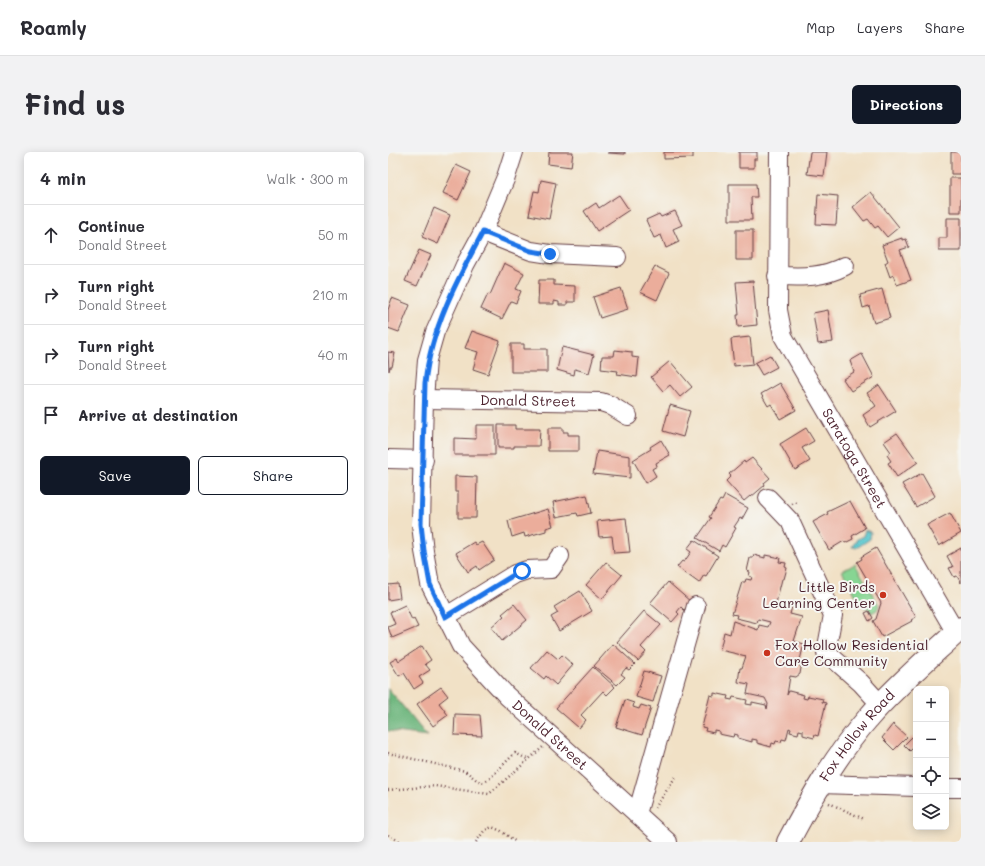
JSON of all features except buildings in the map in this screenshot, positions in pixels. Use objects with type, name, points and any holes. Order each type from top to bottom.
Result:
[{"type":"main road","name":"Fox Hollow Road","points":[[788,842],[815,792],[852,738],[881,705],[958,630]]},
{"type":"street","name":"Donald Street","points":[[514,152],[506,177],[483,232],[465,265],[435,332],[427,360],[424,399],[424,460],[421,524],[430,584],[445,617],[461,646],[507,696],[668,842]]},
{"type":"street","name":"Saratoga Street","points":[[779,152],[777,276],[778,310],[783,336],[958,630]]},
{"type":"street","points":[[483,232],[537,252],[618,257]]},
{"type":"street","points":[[777,276],[814,277],[830,274],[845,266]]},
{"type":"street","name":"Donald Street","points":[[424,399],[601,402],[610,405],[628,416]]},
{"type":"street","points":[[388,460],[424,460]]},
{"type":"street","points":[[768,498],[790,521],[833,615],[826,652],[861,683],[881,705]]},
{"type":"street","points":[[445,617],[515,574],[527,570],[551,569],[560,556]]},
{"type":"street","points":[[640,817],[696,606]]},
{"type":"street","points":[[815,792],[913,787]]},
{"type":"street","points":[[949,788],[961,788]]},
{"type":"path","points":[[388,790],[425,786],[441,786],[489,794],[553,738]]},
{"type":"path","points":[[388,753],[466,771],[478,781],[483,782],[488,780],[515,752],[529,760]]},
{"type":"path","points":[[640,817],[661,801],[676,776]]},
{"type":"path","points":[[815,792],[830,803],[864,819]]},
{"type":"path","points":[[476,842],[484,831],[492,827],[501,831],[516,842]]},
{"type":"path","points":[[388,835],[401,842]]},
{"type":"green space","points":[[855,564],[879,605],[877,610],[871,613],[869,609],[861,605],[842,571]]},
{"type":"green space","points":[[388,688],[427,736],[388,731]]},
{"type":"water","points":[[865,530],[871,532],[870,539],[858,547],[852,547],[857,539],[863,536]]},
{"type":"place","name":"Little Birds Learning Center","points":[[883,595]]},
{"type":"place","name":"Fox Hollow Residential Care Community","points":[[767,653]]},
{"type":"route","points":[[522,571],[445,617],[430,584],[421,524],[424,460],[424,399],[427,360],[435,332],[465,265],[483,232],[531,251],[550,254]]}]
